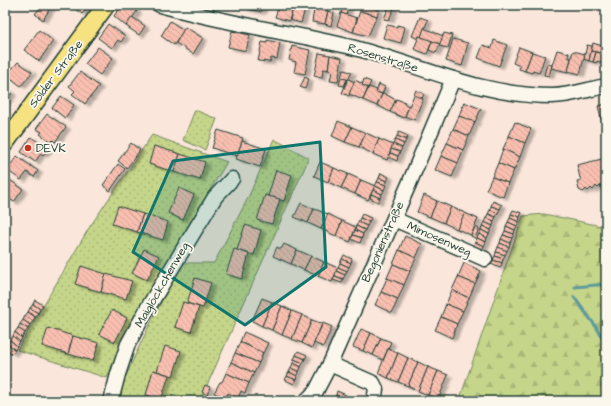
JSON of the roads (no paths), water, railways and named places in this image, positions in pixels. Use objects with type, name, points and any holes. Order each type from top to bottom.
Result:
[{"type":"main road","name":"Sölder Straße","points":[[5,143],[106,5]]},
{"type":"street","name":"Rosenstraße","points":[[160,5],[195,15],[348,47],[481,88],[513,94],[554,96],[606,86]]},
{"type":"street","name":"Begonienstraße","points":[[306,401],[316,391],[330,364],[394,219],[453,79]]},
{"type":"street","name":"Maiglöckchenweg","points":[[111,401],[128,344],[214,197],[232,179]]},
{"type":"street","name":"Mimosenweg","points":[[394,219],[485,259]]},
{"type":"street","points":[[330,364],[373,383],[376,389],[374,401]]},
{"type":"waterway","points":[[575,287],[606,284]]},
{"type":"waterway","points":[[574,297],[597,328],[606,345]]},
{"type":"place","name":"DEVK","points":[[28,148]]}]
